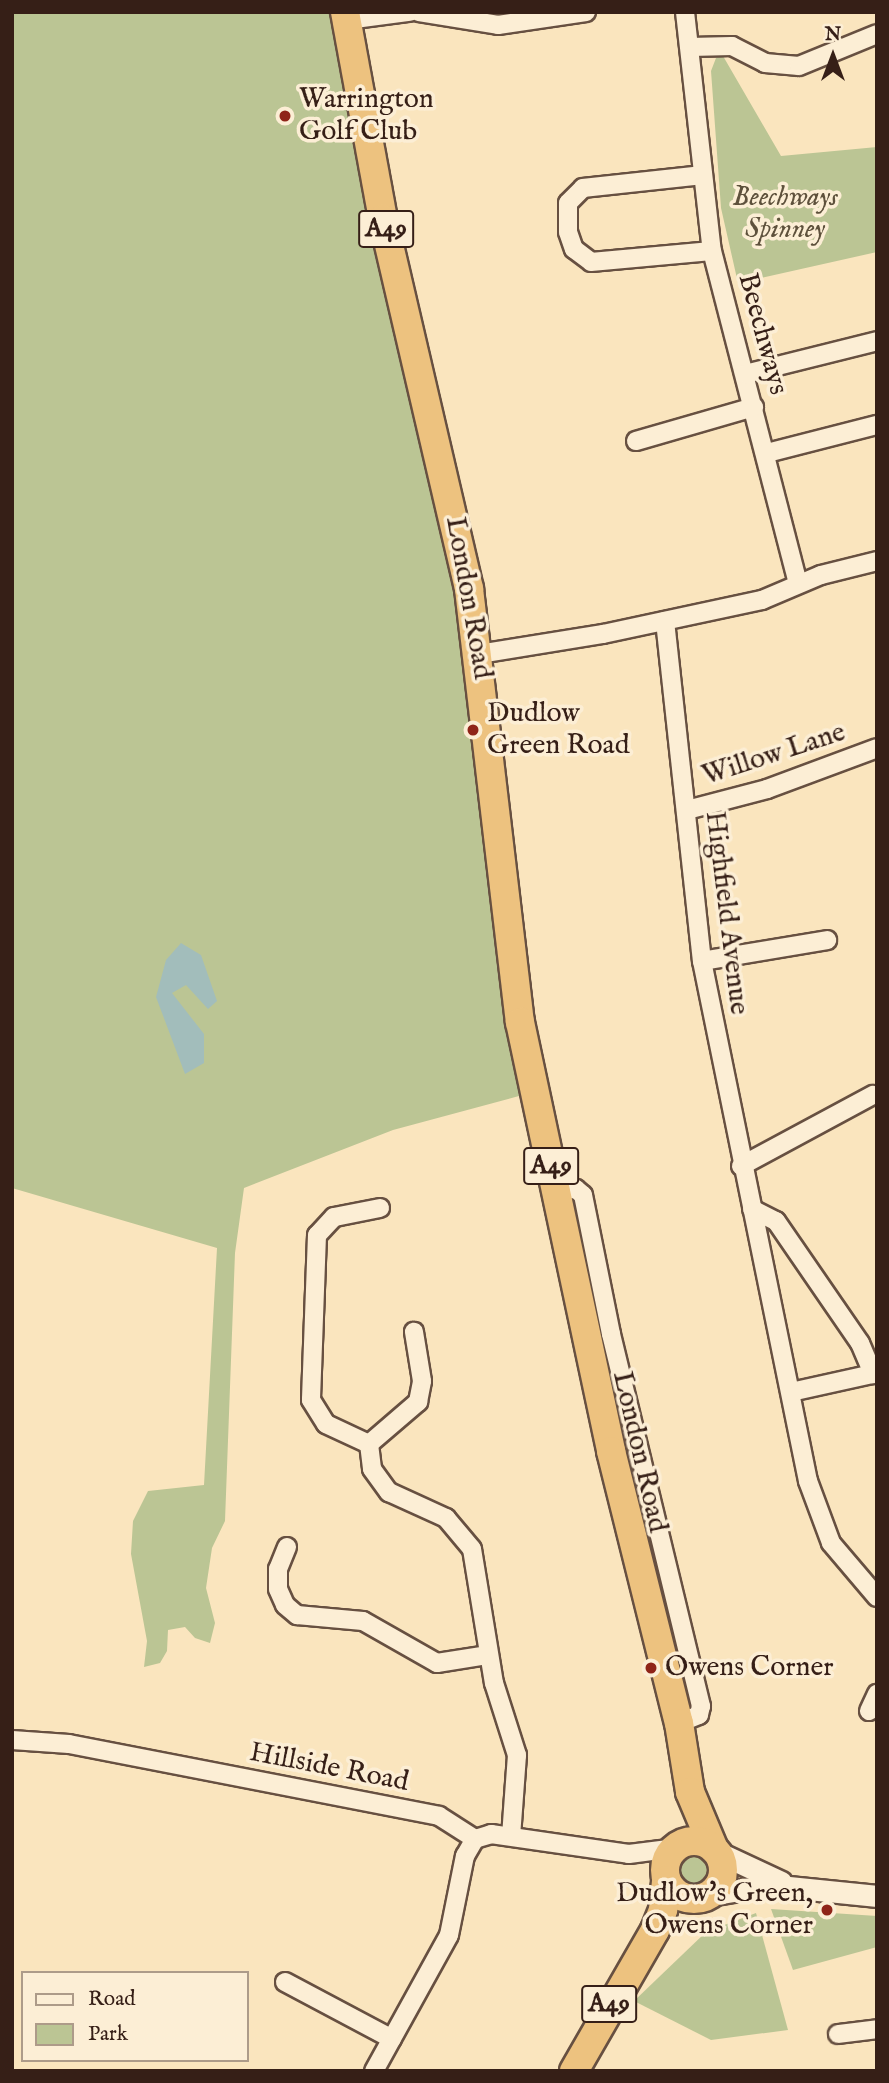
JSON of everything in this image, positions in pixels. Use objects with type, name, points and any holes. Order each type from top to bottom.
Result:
[{"type":"highway","name":"London Road","points":[[346,16],[383,219],[451,500],[480,654],[512,976],[611,1451],[679,1723],[690,1791],[716,1850]]},
{"type":"highway","name":"London Road","points":[[676,1847],[686,1825],[690,1791]]},
{"type":"highway","points":[[676,1847],[694,1841],[716,1850]]},
{"type":"highway","name":"A49","points":[[574,2071],[649,1941],[663,1910],[666,1860],[676,1847]]},
{"type":"highway","name":"A49","points":[[649,1941],[708,1896],[723,1875],[716,1850]]},
{"type":"highway","points":[[665,1878],[682,1897],[708,1896]]},
{"type":"street","points":[[346,16],[409,12]]},
{"type":"street","points":[[419,12],[498,25],[586,12]]},
{"type":"street","name":"Beechways","points":[[685,12],[712,251],[799,583]]},
{"type":"street","points":[[690,47],[732,46],[765,63],[799,66],[877,34]]},
{"type":"street","points":[[703,175],[583,188],[568,203],[568,232],[574,249],[591,262],[712,251]]},
{"type":"street","points":[[746,374],[877,341]]},
{"type":"street","points":[[636,441],[754,407]]},
{"type":"street","points":[[767,453],[877,425]]},
{"type":"street","points":[[480,654],[665,621],[762,600],[799,583],[877,561]]},
{"type":"street","name":"Highfield Avenue","points":[[665,621],[702,961],[741,1166],[820,1523],[843,1560],[877,1597]]},
{"type":"street","name":"Willow Lane","points":[[687,810],[767,789],[877,748]]},
{"type":"street","points":[[702,961],[827,940]]},
{"type":"street","points":[[741,1166],[873,1094]]},
{"type":"street","points":[[369,1444],[336,1431],[314,1409],[309,1379],[315,1242],[321,1228],[344,1213],[383,1209]]},
{"type":"street","points":[[752,1209],[776,1221],[860,1343],[875,1374],[791,1392]]},
{"type":"street","points":[[369,1444],[418,1402],[422,1381],[415,1329]]},
{"type":"street","points":[[369,1444],[372,1469],[382,1485],[398,1499],[446,1518],[468,1541],[476,1559],[488,1655],[518,1762],[511,1836]]},
{"type":"street","points":[[289,1544],[278,1569],[278,1589],[285,1605],[297,1615],[363,1621],[437,1663],[488,1655]]},
{"type":"street","points":[[869,1711],[877,1694]]},
{"type":"street","name":"Hillside Road","points":[[12,1740],[69,1744],[439,1816],[475,1839]]},
{"type":"street","points":[[373,2071],[449,1935],[466,1856],[475,1839],[491,1834],[629,1854],[676,1847]]},
{"type":"street","points":[[716,1850],[793,1887]]},
{"type":"street","points":[[629,1854],[665,1878]]},
{"type":"street","points":[[708,1896],[730,1889],[793,1887],[877,1896]]},
{"type":"street","points":[[285,1982],[392,2039]]},
{"type":"street","points":[[838,2034],[877,2029]]},
{"type":"green space","name":"Warrington Golf Club","points":[[12,12],[339,12],[436,435],[509,945],[519,1096],[393,1130],[244,1188],[235,1253],[225,1521],[212,1548],[206,1588],[215,1623],[210,1643],[195,1638],[185,1627],[168,1630],[167,1651],[160,1663],[144,1667],[147,1641],[131,1554],[133,1521],[148,1491],[204,1485],[217,1248],[12,1188]]},
{"type":"green space","name":"Beechways Spinney","points":[[723,56],[781,156],[877,147],[877,252],[738,283],[721,208],[711,71],[716,58]]},
{"type":"green space","points":[[694,1852],[707,1857],[712,1870],[707,1883],[694,1888],[681,1883],[676,1870],[681,1857]]},
{"type":"green space","points":[[771,1909],[877,1916],[877,1947],[793,1970]]},
{"type":"green space","points":[[756,1913],[788,2030],[711,2040],[634,2001],[706,1932]]},
{"type":"water","points":[[181,943],[201,955],[217,1001],[208,1009],[186,985],[172,993],[204,1034],[204,1063],[185,1074],[156,997],[166,960]]},
{"type":"place","name":"Warrington Golf Club","points":[[285,116]]},
{"type":"place","name":"Dudlow Green Road","points":[[473,730]]},
{"type":"place","name":"Owens Corner","points":[[651,1668]]},
{"type":"place","name":"Dudlow's Green, Owens Corner","points":[[827,1910]]}]
